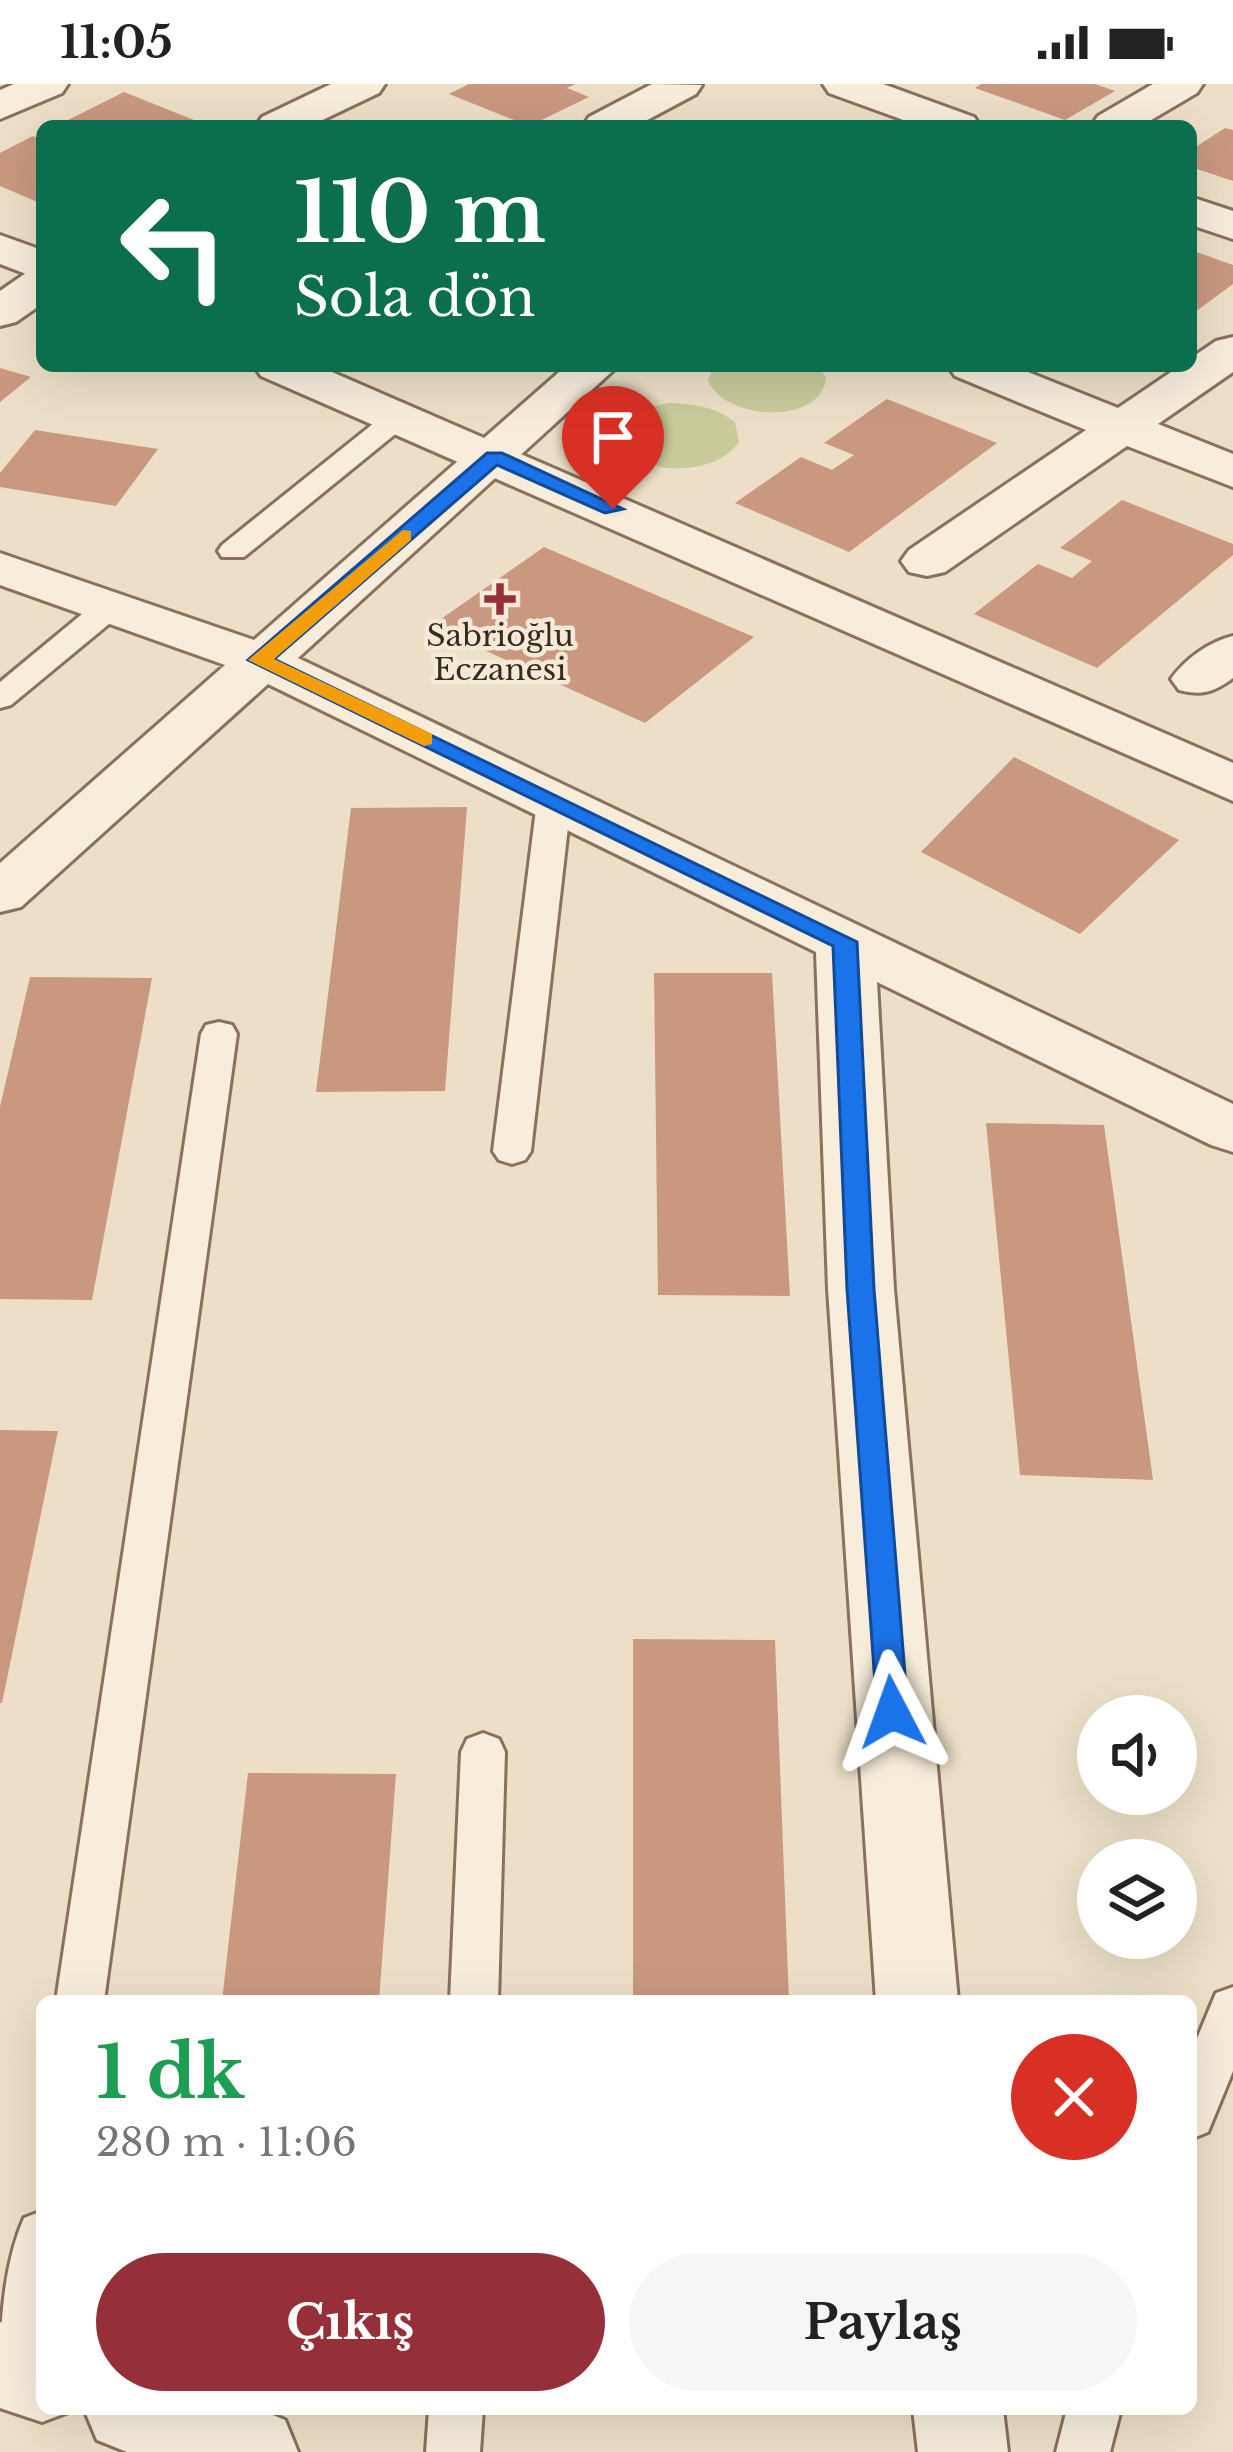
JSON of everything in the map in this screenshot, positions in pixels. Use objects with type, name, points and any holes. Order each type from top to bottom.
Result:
[{"type":"street","points":[[0,106],[47,84]]},
{"type":"street","points":[[308,120],[364,84]]},
{"type":"street","points":[[844,84],[881,103],[939,120]]},
{"type":"street","points":[[1121,120],[1182,84]]},
{"type":"street","points":[[615,120],[681,85]]},
{"type":"street","points":[[1197,212],[1233,226]]},
{"type":"street","points":[[0,248],[36,263]]},
{"type":"street","points":[[0,313],[36,287]]},
{"type":"street","points":[[927,560],[1233,351]]},
{"type":"street","points":[[292,372],[1233,784]]},
{"type":"street","points":[[0,894],[587,372]]},
{"type":"street","points":[[987,372],[1233,472]]},
{"type":"street","points":[[0,568],[260,660],[1233,1130]]},
{"type":"street","points":[[845,942],[860,1289],[917,1995]]},
{"type":"street","points":[[146,2415],[253,2452]]},
{"type":"street","points":[[959,2415],[963,2452]]},
{"type":"lane","points":[[233,551],[399,417]]},
{"type":"lane","points":[[0,698],[110,608]]},
{"type":"lane","points":[[512,1151],[554,801]]},
{"type":"lane","points":[[81,1995],[219,1034]]},
{"type":"lane","points":[[474,1995],[483,1752]]},
{"type":"lane","points":[[1197,2101],[1233,2008]]},
{"type":"lane","points":[[20,2372],[36,2272]]},
{"type":"lane","points":[[453,2452],[456,2415]]},
{"type":"lane","points":[[1083,2452],[1092,2415]]},
{"type":"green space","points":[[711,372],[822,372],[826,378],[820,394],[807,405],[770,412],[732,403],[708,380]]},
{"type":"green space","points":[[669,403],[719,412],[735,422],[739,442],[727,454],[694,467],[656,466],[639,459],[618,434],[638,412]]},
{"type":"building","points":[[469,84],[575,84],[567,88],[589,97],[541,120],[514,120],[449,94]]},
{"type":"building","points":[[981,84],[1095,84],[1115,91],[1065,120],[975,88]]},
{"type":"building","points":[[124,92],[194,120],[68,120]]},
{"type":"building","points":[[1225,128],[1233,130],[1233,181],[1197,169],[1197,146]]},
{"type":"building","points":[[36,137],[36,201],[0,186],[0,153]]},
{"type":"building","points":[[1197,252],[1233,265],[1233,284],[1197,311]]},
{"type":"building","points":[[0,368],[31,377],[0,402]]},
{"type":"building","points":[[887,399],[997,443],[849,552],[735,503],[801,457],[832,470],[854,455],[824,443]]},
{"type":"building","points":[[35,430],[158,449],[116,506],[0,487],[0,473]]},
{"type":"building","points":[[1122,500],[1233,544],[1233,555],[1097,668],[974,614],[1038,564],[1072,578],[1092,561],[1060,548]]},
{"type":"building","points":[[544,547],[754,637],[645,723],[431,626]]},
{"type":"building","points":[[1014,757],[1179,840],[1080,934],[921,852]]},
{"type":"building","points":[[467,807],[445,1091],[316,1092],[351,808]]},
{"type":"building","points":[[654,973],[772,973],[790,1296],[658,1295]]},
{"type":"building","points":[[30,977],[152,978],[92,1300],[0,1299],[0,1107]]},
{"type":"building","points":[[986,1123],[1104,1125],[1153,1480],[1020,1475]]},
{"type":"building","points":[[0,1430],[58,1431],[2,1703],[0,1703]]},
{"type":"building","points":[[633,1639],[775,1640],[789,1995],[633,1995]]},
{"type":"building","points":[[248,1773],[396,1774],[379,1995],[223,1995]]},
{"type":"slow traffic","points":[[403,536],[260,660],[424,739]]},
{"type":"place","name":"Sabrioğlu Eczanesi","points":[[500,599]]},
{"type":"route","points":[[613,509],[494,457],[260,660],[845,942],[860,1289],[892,1712]]}]
